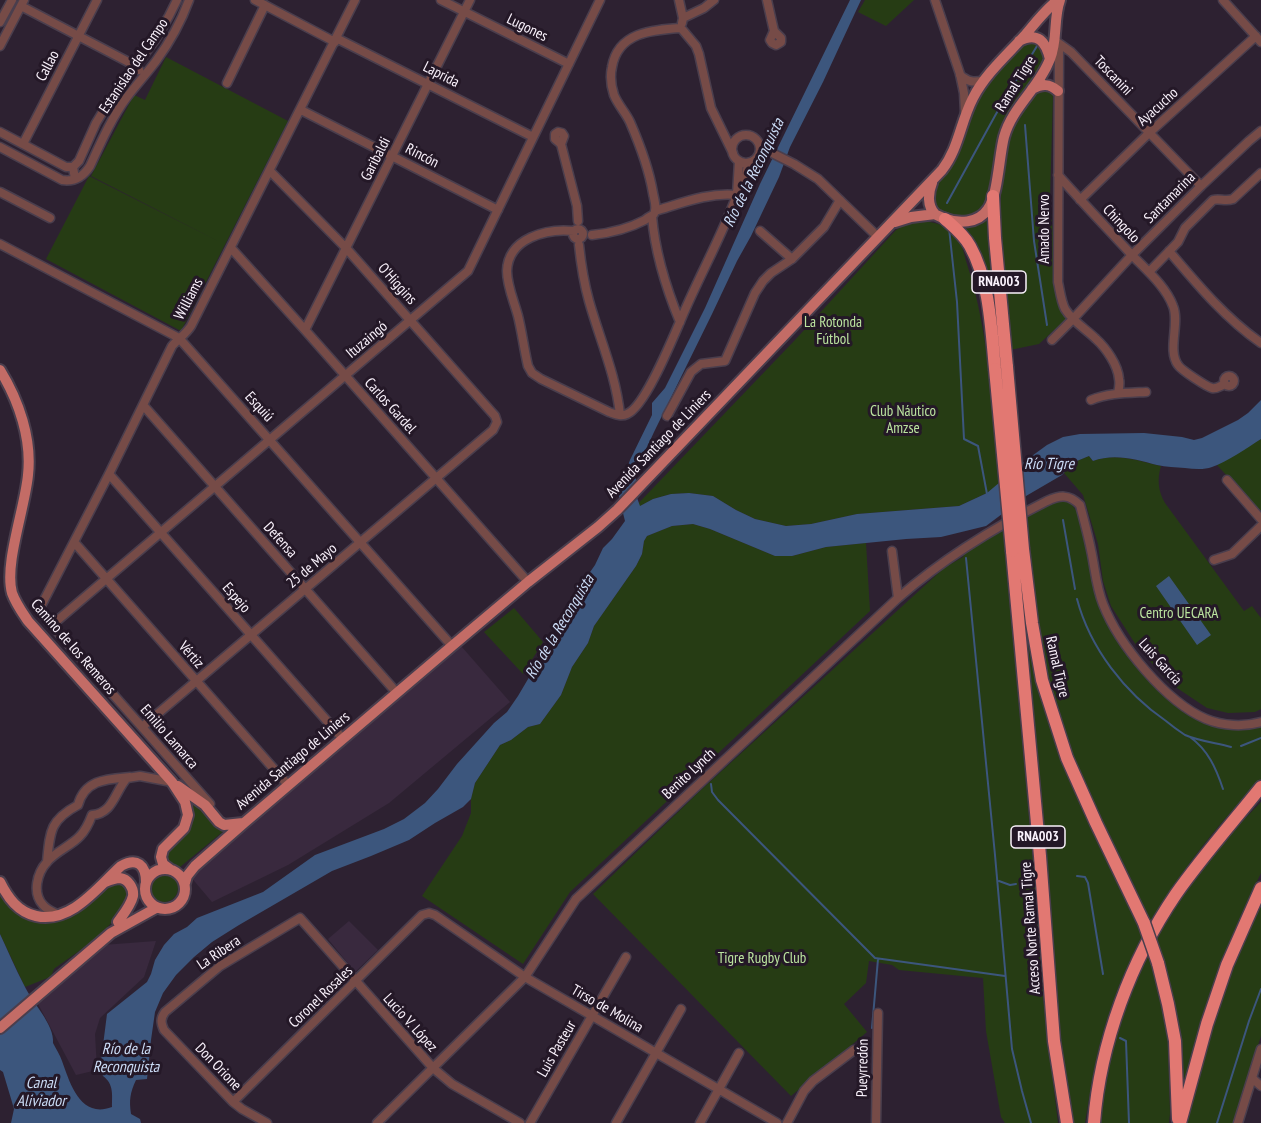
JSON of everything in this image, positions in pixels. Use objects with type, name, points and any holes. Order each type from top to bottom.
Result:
[{"type":"highway","name":"Ramal Tigre","points":[[993,196],[1001,368],[1018,550],[1042,680],[1067,758],[1144,923],[1158,963],[1175,1041],[1179,1123]]},
{"type":"highway","name":"Ramal Tigre","points":[[940,217],[970,245],[987,299],[1001,368]]},
{"type":"highway","name":"Acceso Norte Ramal Tigre","points":[[1018,550],[1054,1041],[1067,1123]]},
{"type":"highway","points":[[1094,1123],[1100,1078],[1110,1036],[1123,996],[1141,955],[1155,927],[1177,894],[1261,787]]},
{"type":"highway","points":[[1223,834],[1261,797]]},
{"type":"highway","points":[[1179,1123],[1220,984],[1261,888]]},
{"type":"main road","name":"Avenida Santiago de Liniers","points":[[1050,59],[1057,41],[1059,0]]},
{"type":"main road","name":"Avenida Santiago de Liniers","points":[[184,883],[195,866],[288,785],[528,582],[617,510],[935,178],[952,156],[961,134],[965,115],[984,80],[1059,0]]},
{"type":"main road","points":[[1019,42],[1029,37],[1038,38],[1045,44],[1050,59]]},
{"type":"main road","name":"Ramal Tigre","points":[[940,217],[957,222],[974,220],[989,208],[1007,130],[1014,113],[1032,90],[1050,59]]},
{"type":"main road","points":[[1032,90],[1045,85],[1058,92]]},
{"type":"main road","points":[[935,178],[931,184],[929,198],[930,204],[940,217]]},
{"type":"main road","points":[[890,225],[911,217],[940,217]]},
{"type":"main road","name":"Camino de los Remeros","points":[[0,370],[21,414],[28,452],[26,494],[10,573],[12,592],[18,607],[28,621],[172,782],[185,802],[188,815],[186,823],[180,834],[163,849],[161,857],[163,864],[173,871]]},
{"type":"main road","name":"Camino de los Remeros","points":[[172,782],[205,805],[224,825],[244,823]]},
{"type":"main road","name":"Avenida Santiago de Liniers","points":[[173,871],[188,866],[214,849]]},
{"type":"main road","points":[[0,882],[7,895],[24,912],[34,916],[53,917],[77,906],[126,863],[139,864],[145,870],[145,886],[148,900],[156,908],[169,909],[181,902],[186,890],[182,878],[173,871],[164,869],[153,873],[145,886],[118,922]]},
{"type":"main road","points":[[105,882],[118,878],[125,880],[130,884],[133,898],[111,933]]},
{"type":"main road","points":[[0,1028],[111,933],[156,908]]},
{"type":"street","points":[[0,22],[12,0]]},
{"type":"street","name":"Callao","points":[[23,144],[97,0]]},
{"type":"street","name":"Estanislao del Campo","points":[[73,167],[79,161],[96,123],[110,100],[155,40],[177,0]]},
{"type":"street","name":"Estanislao del Campo","points":[[75,179],[85,173],[114,117],[169,42],[183,18],[189,0]]},
{"type":"street","name":"Laprida","points":[[255,0],[533,137]]},
{"type":"street","name":"Williams","points":[[41,606],[172,346],[188,332],[355,0]]},
{"type":"street","name":"Lugones","points":[[441,0],[569,64]]},
{"type":"street","name":"Garibaldi","points":[[305,330],[470,0]]},
{"type":"street","name":"Ituzaingó","points":[[52,625],[468,271],[600,0]]},
{"type":"street","points":[[679,0],[681,28],[696,46],[710,102],[723,133],[740,159]]},
{"type":"street","points":[[682,18],[704,8],[714,0]]},
{"type":"street","points":[[767,0],[774,31]]},
{"type":"street","points":[[935,0],[960,74],[966,103],[965,115]]},
{"type":"street","points":[[1223,0],[1258,39]]},
{"type":"street","points":[[0,46],[23,3],[136,66],[145,75]]},
{"type":"street","points":[[227,83],[265,5]]},
{"type":"street","points":[[680,322],[660,262],[655,238],[652,188],[646,163],[629,120],[614,94],[611,73],[618,50],[629,39],[644,32],[681,28]]},
{"type":"street","name":"Ayacucho","points":[[1080,200],[1149,133],[1258,39]]},
{"type":"street","name":"Amado Nervo","points":[[1057,41],[1058,282],[1065,308],[1073,319],[1098,340],[1107,351],[1119,375],[1118,393]]},
{"type":"street","name":"Toscanini","points":[[1057,41],[1071,52],[1202,186]]},
{"type":"street","points":[[960,74],[965,79],[974,82],[984,80]]},
{"type":"street","name":"Rincón","points":[[301,110],[498,210]]},
{"type":"street","name":"Santamarina","points":[[1052,340],[1132,255],[1261,131]]},
{"type":"street","points":[[0,132],[66,167],[73,167],[75,179],[62,180],[0,147]]},
{"type":"street","points":[[723,133],[727,138],[735,140]]},
{"type":"street","points":[[737,195],[714,195],[654,213],[617,232],[579,234],[564,230],[542,232],[528,238],[515,250],[508,263],[507,278],[528,366],[532,373],[609,412],[620,415],[634,410],[668,350],[728,218],[737,195],[740,159],[732,146],[735,140],[743,135],[751,135],[760,145],[818,179],[877,239]]},
{"type":"street","points":[[561,144],[576,206],[588,298],[614,381],[620,415]]},
{"type":"street","points":[[740,159],[757,159],[760,145]]},
{"type":"street","points":[[759,154],[774,154]]},
{"type":"street","name":"O'Higgins","points":[[270,171],[346,248],[411,320],[495,416],[496,422]]},
{"type":"street","points":[[1149,272],[1178,242],[1185,228],[1213,200],[1233,199],[1261,173]]},
{"type":"street","name":"Chingolo","points":[[1058,176],[1149,272],[1173,306],[1176,364],[1208,386],[1218,388],[1225,384]]},
{"type":"street","points":[[0,192],[50,218]]},
{"type":"street","points":[[667,416],[691,372],[701,364],[725,361],[755,293],[763,281],[792,259],[824,227],[840,200]]},
{"type":"street","points":[[760,231],[792,259]]},
{"type":"street","name":"Esquiú","points":[[0,244],[179,338],[452,646]]},
{"type":"street","name":"Carlos Gardel","points":[[231,248],[528,582]]},
{"type":"street","points":[[1169,251],[1236,324],[1261,343]]},
{"type":"street","points":[[1091,400],[1118,393],[1146,392]]},
{"type":"street","name":"Defensa","points":[[143,405],[397,693]]},
{"type":"street","name":"25 de Mayo","points":[[142,727],[493,430],[496,422]]},
{"type":"street","name":"Espejo","points":[[109,474],[343,739]]},
{"type":"street","points":[[1227,480],[1261,519]]},
{"type":"street","name":"Benito Lynch","points":[[377,1123],[525,977],[576,899],[898,598],[923,576],[963,548],[1039,504],[1057,496],[1064,496]]},
{"type":"street","name":"Luis García","points":[[1064,496],[1080,505],[1098,590],[1104,606],[1118,633],[1141,665],[1181,704],[1208,720],[1239,725],[1261,722]]},
{"type":"street","points":[[1214,560],[1232,555],[1261,526]]},
{"type":"street","name":"Vértiz","points":[[74,542],[288,785]]},
{"type":"street","points":[[892,551],[898,598]]},
{"type":"street","name":"Emilio Lamarca","points":[[41,606],[42,614],[210,804]]},
{"type":"street","points":[[47,862],[54,823],[68,810],[78,805],[85,790],[91,785],[111,779],[140,776],[172,782]]},
{"type":"street","points":[[78,805],[92,815],[98,815],[110,806],[124,782],[131,777]]},
{"type":"street","points":[[59,915],[43,905],[39,898],[37,878],[47,862],[80,837],[92,815]]},
{"type":"street","name":"Tirso de Molina","points":[[429,913],[525,977],[777,1123]]},
{"type":"street","name":"Coronel Rosales","points":[[233,1102],[422,915],[429,913]]},
{"type":"street","name":"Lucio V. López","points":[[300,918],[433,1068],[452,1084],[520,1123]]},
{"type":"street","name":"La Ribera","points":[[161,1019],[165,1012],[210,973],[300,918]]},
{"type":"street","name":"Luis Pasteur","points":[[530,1123],[626,957]]},
{"type":"street","points":[[616,1123],[681,1009]]},
{"type":"street","name":"Pueyrredón","points":[[876,1123],[878,1013]]},
{"type":"street","name":"Don Orione","points":[[161,1019],[164,1030],[233,1102],[267,1123]]},
{"type":"street","points":[[1238,1123],[1261,1049]]},
{"type":"street","points":[[787,1123],[804,1091],[813,1081],[854,1050]]},
{"type":"street","points":[[700,1123],[740,1053]]},
{"type":"street","points":[[1252,1078],[1261,1086]]},
{"type":"shaded area","points":[[461,646],[510,702],[389,803],[288,865],[212,902],[190,876]]},
{"type":"shaded area","points":[[349,921],[378,950],[355,972],[328,939]]},
{"type":"shaded area","points":[[156,941],[144,977],[100,1018],[95,1034],[97,1070],[76,1075],[37,1002],[103,945]]},
{"type":"green space","points":[[865,0],[914,0],[886,26],[858,12]]},
{"type":"green space","points":[[1027,42],[1037,44],[1041,49],[1042,64],[1003,122],[996,147],[990,191],[986,200],[981,207],[968,216],[960,217],[944,212],[936,207],[931,190],[981,89],[1019,45]]},
{"type":"green space","points":[[166,57],[288,121],[181,331],[46,259],[89,176],[220,242],[91,176],[134,95],[145,100]]},
{"type":"green space","points":[[1039,89],[1047,90],[1053,96],[1050,198],[1059,307],[1066,317],[1039,344],[1010,350],[999,218],[1003,171],[1012,125]]},
{"type":"green space","points":[[989,210],[1030,650],[1055,743],[1077,794],[1147,916],[1083,781],[1050,688],[1040,648],[1033,600],[1030,550],[1024,516],[1054,501],[1066,502],[1073,506],[1078,514],[1095,593],[1109,628],[1124,652],[1168,698],[1229,728],[1261,727],[1261,779],[1213,833],[1170,891],[1134,953],[1119,986],[1100,1045],[1085,1123],[1071,1123],[1055,1006],[992,314],[958,225]]},
{"type":"green space","name":"Club Náutico Amzse","points":[[922,221],[948,228],[955,234],[964,252],[981,318],[992,401],[999,484],[987,493],[959,506],[857,514],[811,524],[786,526],[755,519],[713,496],[689,493],[671,494],[653,499],[631,511],[795,340],[896,230],[908,223]]},
{"type":"green space","points":[[1261,439],[1261,513],[1217,465]]},
{"type":"green space","name":"Centro UECARA","points":[[1089,456],[1093,461],[1118,457],[1161,466],[1159,485],[1165,503],[1244,611],[1252,606],[1261,618],[1261,709],[1255,712],[1228,713],[1207,708],[1168,682],[1136,645],[1111,606],[1103,581],[1098,544],[1083,495],[1064,473],[1072,463]]},
{"type":"green space","points":[[693,524],[775,556],[792,556],[826,547],[866,543],[870,611],[570,892],[523,964],[422,896],[462,836],[471,813],[471,799],[475,783],[500,745],[528,727],[540,724],[561,695],[572,667],[588,643],[594,626],[636,566],[647,536],[672,526]]},
{"type":"green space","name":"Tigre Rugby Club","points":[[1003,529],[1043,997],[1058,1123],[1005,1123],[1001,1117],[986,1031],[983,978],[899,970],[892,965],[869,961],[866,983],[844,1004],[867,1032],[791,1096],[593,894],[702,789],[944,568],[963,557],[966,550]]},
{"type":"green space","points":[[514,608],[543,642],[523,674],[484,632]]},
{"type":"green space","points":[[189,797],[225,830],[180,867],[175,868],[168,866],[165,853],[179,838]]},
{"type":"green space","points":[[1261,802],[1261,873],[1221,962],[1184,1081],[1181,1082],[1176,1020],[1161,959],[1163,1005],[1168,1039],[1169,1123],[1098,1123],[1112,1041],[1137,971],[1183,890],[1227,837]]},
{"type":"green space","points":[[164,874],[174,878],[178,888],[174,898],[164,902],[154,898],[150,888],[154,878]]},
{"type":"green space","points":[[118,880],[128,888],[126,900],[111,923],[88,944],[54,969],[50,977],[25,987],[0,934],[0,888],[8,902],[50,920],[108,883]]},
{"type":"green space","points":[[1261,901],[1261,1036],[1233,1123],[1186,1123],[1201,1061],[1235,959]]},
{"type":"water","points":[[850,0],[861,0],[790,147],[779,177],[751,236],[638,467],[636,495],[640,506],[653,499],[671,494],[689,493],[713,496],[755,519],[786,526],[811,524],[857,514],[959,506],[987,493],[1025,461],[1063,437],[1080,434],[1144,433],[1194,440],[1238,420],[1261,400],[1261,439],[1224,462],[1202,469],[1157,465],[1125,458],[1109,457],[1093,461],[1089,456],[1072,463],[1062,475],[1026,496],[986,526],[941,537],[826,547],[792,556],[775,556],[693,524],[672,526],[647,536],[636,566],[594,626],[588,643],[572,667],[561,695],[540,724],[528,727],[500,745],[475,783],[471,799],[463,807],[409,840],[332,871],[239,925],[212,942],[176,975],[163,993],[155,1012],[147,1079],[136,1080],[131,1093],[131,1114],[140,1119],[141,1123],[11,1123],[14,1109],[3,1072],[0,1070],[0,934],[27,991],[50,1029],[53,1043],[78,1097],[92,1108],[112,1107],[111,1086],[100,1069],[107,1014],[147,982],[155,960],[174,934],[197,918],[263,892],[315,855],[404,819],[425,803],[457,764],[507,712],[531,674],[547,642],[580,596],[588,575],[603,548],[625,521],[619,497],[621,485],[630,460],[652,415],[652,403],[665,388],[705,308],[760,184]]},
{"type":"water","points":[[1169,576],[1211,635],[1197,645],[1156,586]]},
{"type":"waterway","points":[[947,203],[1037,46]]},
{"type":"waterway","points":[[1025,125],[1034,241],[1047,325]]},
{"type":"waterway","points":[[949,228],[957,302],[964,439],[978,446],[987,494]]},
{"type":"waterway","points":[[1063,520],[1075,589]]},
{"type":"waterway","points":[[966,558],[1012,1049],[1031,1123]]},
{"type":"waterway","points":[[1077,599],[1100,652],[1123,683],[1137,697],[1185,735],[1231,747]]},
{"type":"waterway","points":[[1190,737],[1211,760],[1223,789]]},
{"type":"waterway","points":[[1241,746],[1261,738]]},
{"type":"waterway","points":[[711,784],[712,792],[718,800],[875,958],[1005,976]]},
{"type":"waterway","points":[[1077,876],[1085,877],[1088,883],[1103,974]]},
{"type":"waterway","points":[[999,881],[1010,885],[1016,884]]},
{"type":"waterway","points":[[872,1028],[878,959]]},
{"type":"waterway","points":[[1217,1123],[1261,989]]},
{"type":"waterway","points":[[1120,1038],[1126,1041],[1129,1123]]},
{"type":"water label","name":"Río de la Reconquista","points":[[754,173]]},
{"type":"water label","name":"Río Tigre","points":[[1049,464]]},
{"type":"water label","name":"Río de la Reconquista","points":[[560,627]]},
{"type":"water label","name":"Río de la Reconquista","points":[[126,1058]]},
{"type":"water label","name":"Canal Aliviador","points":[[41,1092]]},
{"type":"park label","name":"La Rotonda Fútbol","points":[[833,332]]}]
